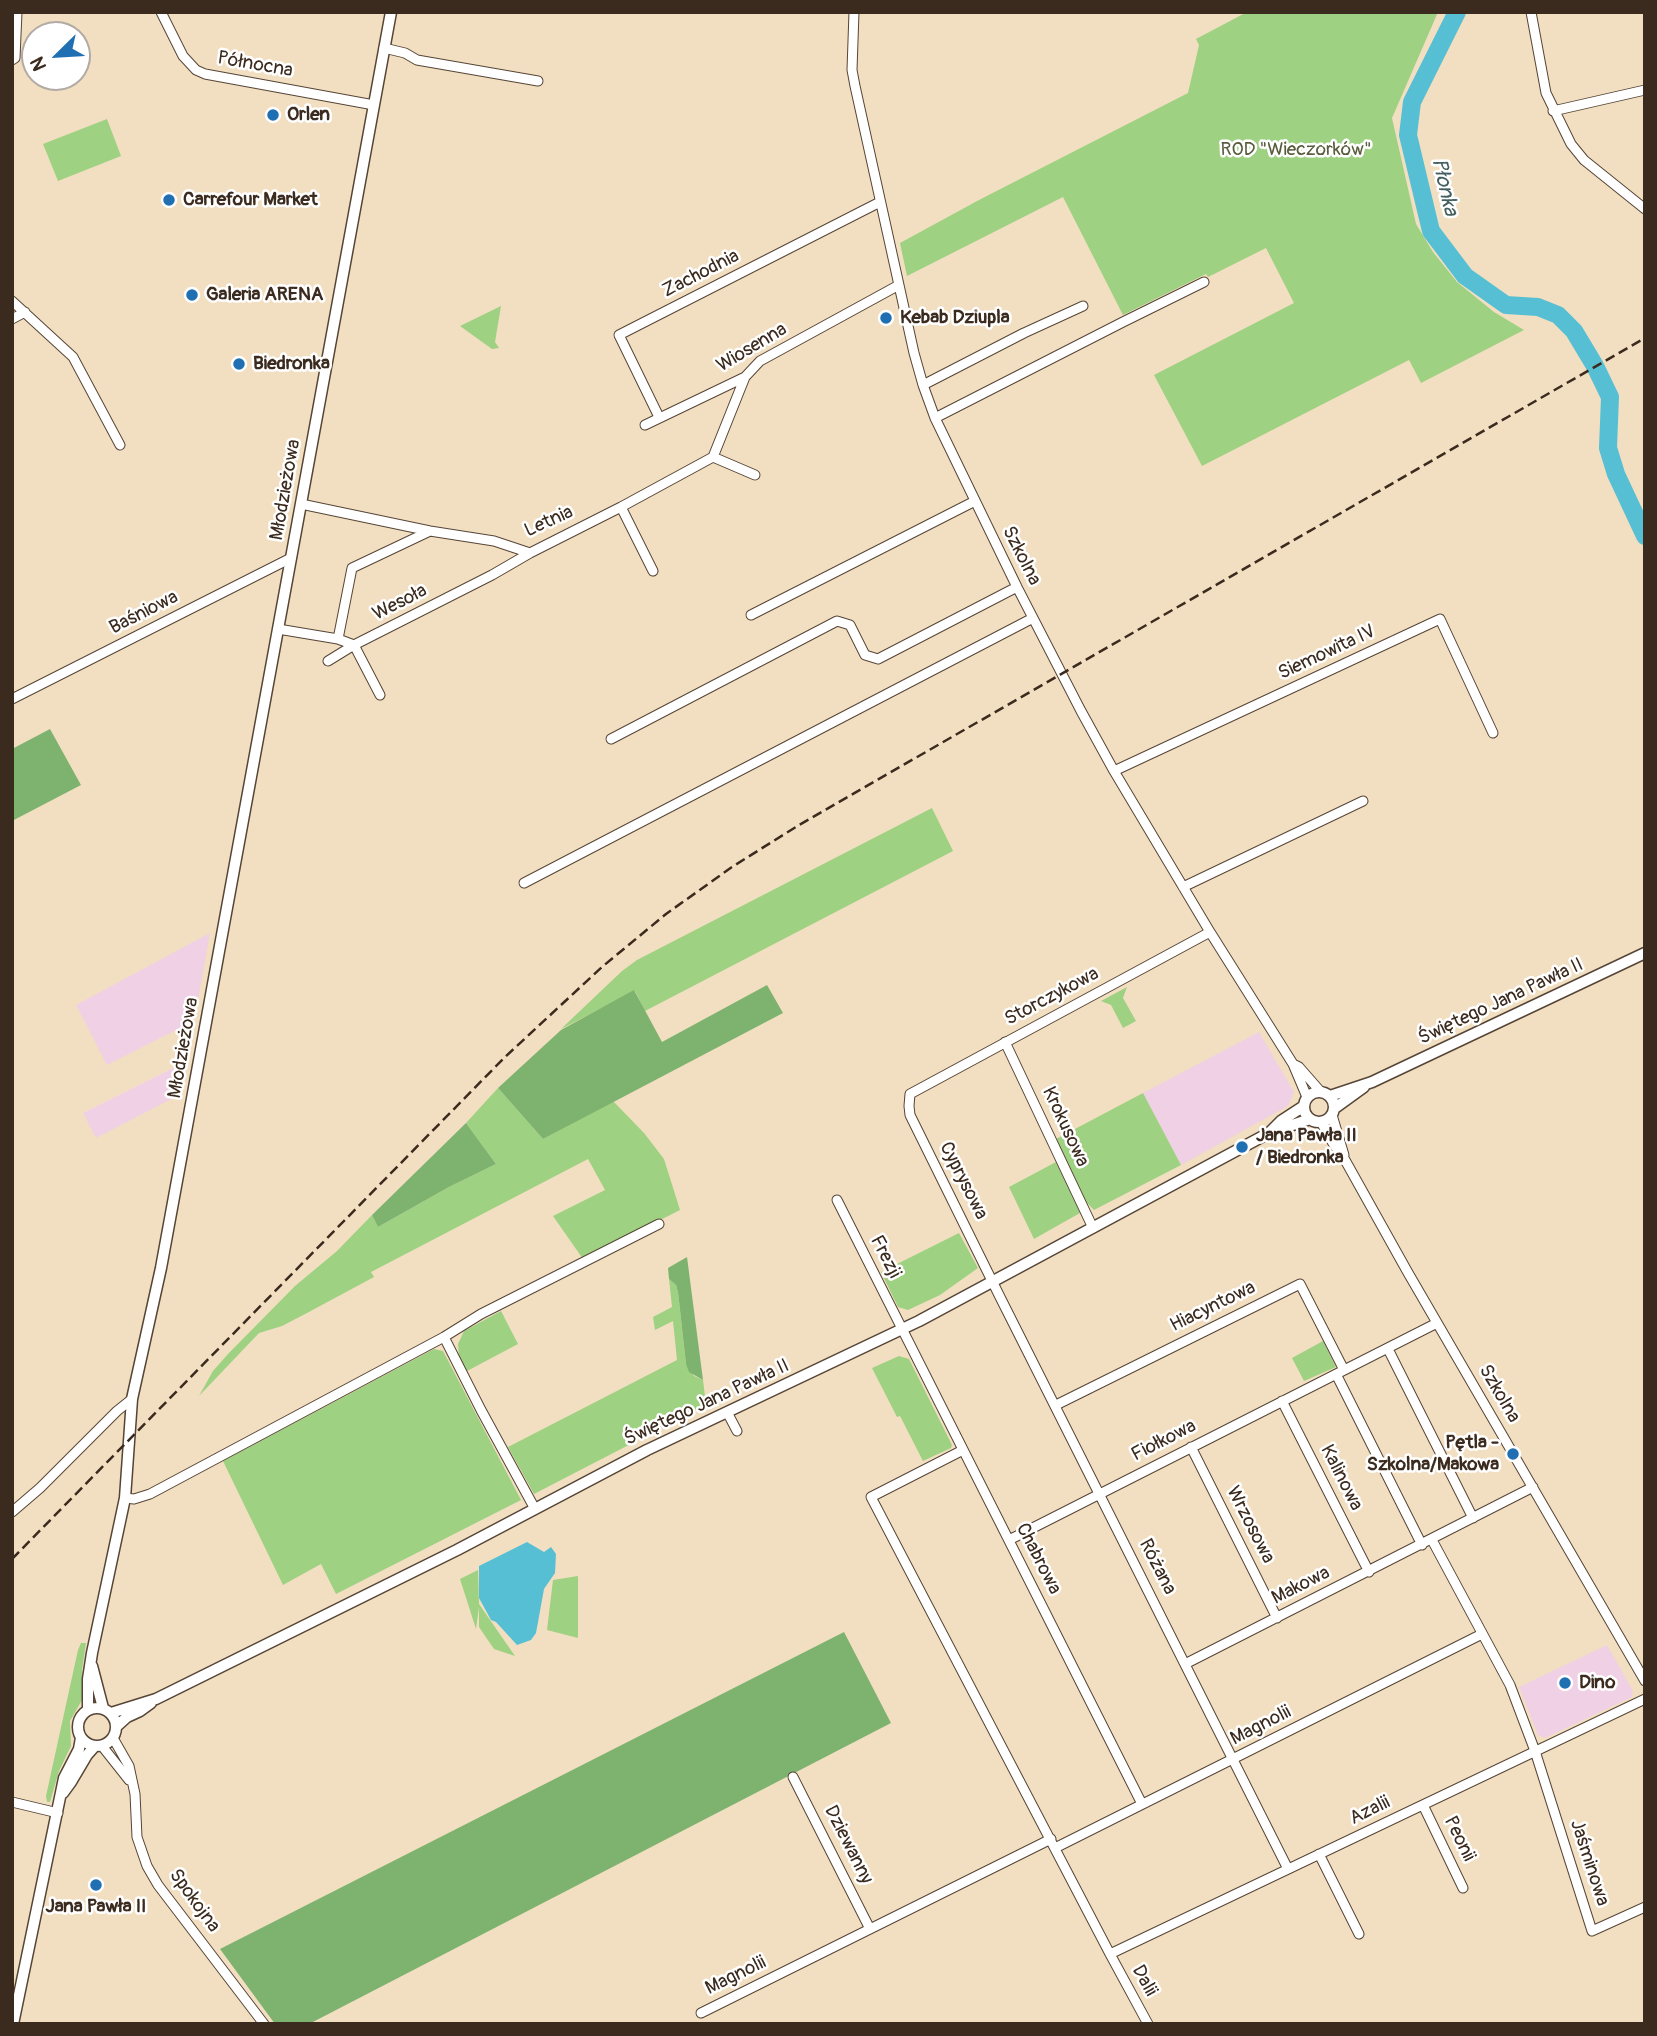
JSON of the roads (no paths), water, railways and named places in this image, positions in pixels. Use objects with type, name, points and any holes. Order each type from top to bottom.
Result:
[{"type":"street","points":[[13,59],[17,12]]},
{"type":"street","name":"Północna","points":[[161,12],[183,56],[205,74],[374,105]]},
{"type":"street","name":"Młodzieżowa","points":[[88,1710],[88,1679],[125,1498],[132,1399],[163,1254],[391,12]]},
{"type":"street","name":"Szkolna","points":[[854,12],[852,70],[923,386],[935,418],[1017,587],[1114,771],[1293,1064],[1306,1102]]},
{"type":"street","points":[[1532,13],[1546,93],[1577,153],[1645,209]]},
{"type":"street","points":[[384,48],[405,53],[417,60],[538,81]]},
{"type":"street","points":[[1553,111],[1645,90]]},
{"type":"street","name":"Zachodnia","points":[[659,417],[619,335],[880,202]]},
{"type":"street","points":[[935,418],[1204,282]]},
{"type":"street","name":"Wiosenna","points":[[645,425],[745,377],[760,361],[899,285]]},
{"type":"street","points":[[12,301],[73,357],[120,445]]},
{"type":"street","points":[[923,386],[1024,333],[1083,306]]},
{"type":"street","points":[[12,319],[25,312]]},
{"type":"street","points":[[745,377],[713,457],[755,475]]},
{"type":"street","name":"Letnia","points":[[301,504],[430,531],[494,541],[530,553],[713,457]]},
{"type":"street","points":[[751,615],[975,501]]},
{"type":"street","points":[[621,507],[653,571]]},
{"type":"street","points":[[338,639],[352,568],[430,531]]},
{"type":"street","name":"Wesoła","points":[[328,661],[530,553]]},
{"type":"street","name":"Baśniowa","points":[[12,699],[291,558]]},
{"type":"street","points":[[611,739],[837,621],[850,625],[865,655],[878,659],[1017,587]]},
{"type":"street","points":[[524,883],[1033,618]]},
{"type":"street","name":"Siemowita IV","points":[[1114,771],[1440,619],[1493,733]]},
{"type":"street","points":[[278,629],[338,639],[354,645],[380,695]]},
{"type":"street","points":[[1183,887],[1363,801]]},
{"type":"street","name":"Storczykowa","points":[[910,1094],[1210,932]]},
{"type":"street","name":"Świętego Jana Pawła II","points":[[1325,1093],[1372,1082],[1645,953]]},
{"type":"street","name":"Krokusowa","points":[[1005,1042],[1093,1228]]},
{"type":"street","name":"Szkolna","points":[[1293,1064],[1325,1093]]},
{"type":"street","name":"Świętego Jana Pawła II","points":[[1334,1112],[1372,1082]]},
{"type":"street","points":[[1315,1092],[1325,1093],[1333,1099],[1334,1112],[1316,1120],[1304,1111],[1306,1102],[1315,1092]]},
{"type":"street","name":"Cyprysowa","points":[[910,1094],[910,1115],[993,1282]]},
{"type":"street","name":"Świętego Jana Pawła II","points":[[1269,1133],[1306,1102]]},
{"type":"street","name":"Szkolna","points":[[1334,1112],[1345,1160]]},
{"type":"street","name":"Szkolna","points":[[1316,1120],[1345,1160],[1645,1681]]},
{"type":"street","name":"Świętego Jana Pawła II","points":[[117,1726],[156,1699],[457,1550],[647,1450],[902,1329],[1269,1133],[1316,1120]]},
{"type":"street","name":"Frezji","points":[[837,1200],[902,1329]]},
{"type":"street","points":[[125,1498],[134,1499],[150,1494],[444,1337],[481,1314],[659,1224]]},
{"type":"street","name":"Różana","points":[[993,1282],[1288,1869]]},
{"type":"street","name":"Hiacyntowa","points":[[1056,1405],[1300,1284],[1340,1372]]},
{"type":"street","name":"Fiołkowa","points":[[1009,1540],[1437,1323]]},
{"type":"street","name":"Chabrowa","points":[[902,1329],[1142,1804]]},
{"type":"street","points":[[444,1337],[535,1509]]},
{"type":"street","points":[[1388,1349],[1474,1518]]},
{"type":"street","points":[[1340,1372],[1422,1545]]},
{"type":"street","points":[[12,1512],[40,1489],[132,1399]]},
{"type":"street","name":"Kalinowa","points":[[1282,1401],[1369,1572]]},
{"type":"street","points":[[727,1412],[737,1431]]},
{"type":"street","name":"Wrzosowa","points":[[1191,1447],[1277,1618]]},
{"type":"street","name":"Dalii","points":[[963,1450],[872,1497],[1148,2024]]},
{"type":"street","name":"Makowa","points":[[1185,1664],[1533,1488]]},
{"type":"street","points":[[1432,1540],[1510,1685],[1535,1751]]},
{"type":"street","name":"Magnolii","points":[[701,2013],[870,1929],[1142,1804],[1482,1634]]},
{"type":"street","points":[[62,1793],[87,1755],[113,1738],[117,1726],[107,1710],[91,1663]]},
{"type":"street","name":"Świętego Jana Pawła II","points":[[107,1710],[156,1699]]},
{"type":"street","name":"Azalii","points":[[1110,1954],[1645,1699]]},
{"type":"street","points":[[107,1710],[88,1710],[83,1713],[78,1723],[79,1733],[85,1742],[99,1746],[132,1785]]},
{"type":"street","points":[[13,2024],[64,1778],[79,1749],[81,1738]]},
{"type":"street","name":"Spokojna","points":[[113,1738],[129,1766],[135,1794],[137,1837],[147,1866],[264,2024]]},
{"type":"street","name":"Jaśminowa","points":[[1535,1751],[1592,1931],[1645,1907]]},
{"type":"street","name":"Dziewanny","points":[[793,1777],[870,1929]]},
{"type":"street","points":[[12,1802],[58,1813]]},
{"type":"street","name":"Peonii","points":[[1423,1805],[1463,1888]]},
{"type":"street","points":[[1319,1854],[1359,1934]]},
{"type":"water","points":[[527,1542],[544,1552],[551,1547],[556,1554],[555,1573],[544,1589],[536,1633],[531,1640],[517,1645],[491,1620],[479,1598],[479,1566]]},
{"type":"waterway","name":"Płonka","points":[[1457,12],[1412,102],[1408,135],[1431,231],[1465,276],[1506,305],[1538,307],[1558,315],[1574,331],[1610,397],[1608,448],[1616,474],[1645,536]]},
{"type":"railway","points":[[12,1559],[505,1057],[602,967],[666,914],[732,867],[799,825],[1645,338]]},
{"type":"place","name":"Orlen","points":[[273,115]]},
{"type":"place","name":"Carrefour Market","points":[[169,200]]},
{"type":"place","name":"Galeria ARENA","points":[[192,295]]},
{"type":"place","name":"Kebab Dziupla","points":[[886,318]]},
{"type":"place","name":"Biedronka","points":[[239,364]]},
{"type":"place","name":"Jana Pawła II / Biedronka","points":[[1242,1147]]},
{"type":"place","name":"Pętla - Szkolna/Makowa","points":[[1513,1454]]},
{"type":"place","name":"Dino","points":[[1565,1683]]},
{"type":"place","name":"Jana Pawła II","points":[[96,1885]]},
{"type":"park label","name":"ROD \"Wieczorków\"","points":[[1296,150]]}]
